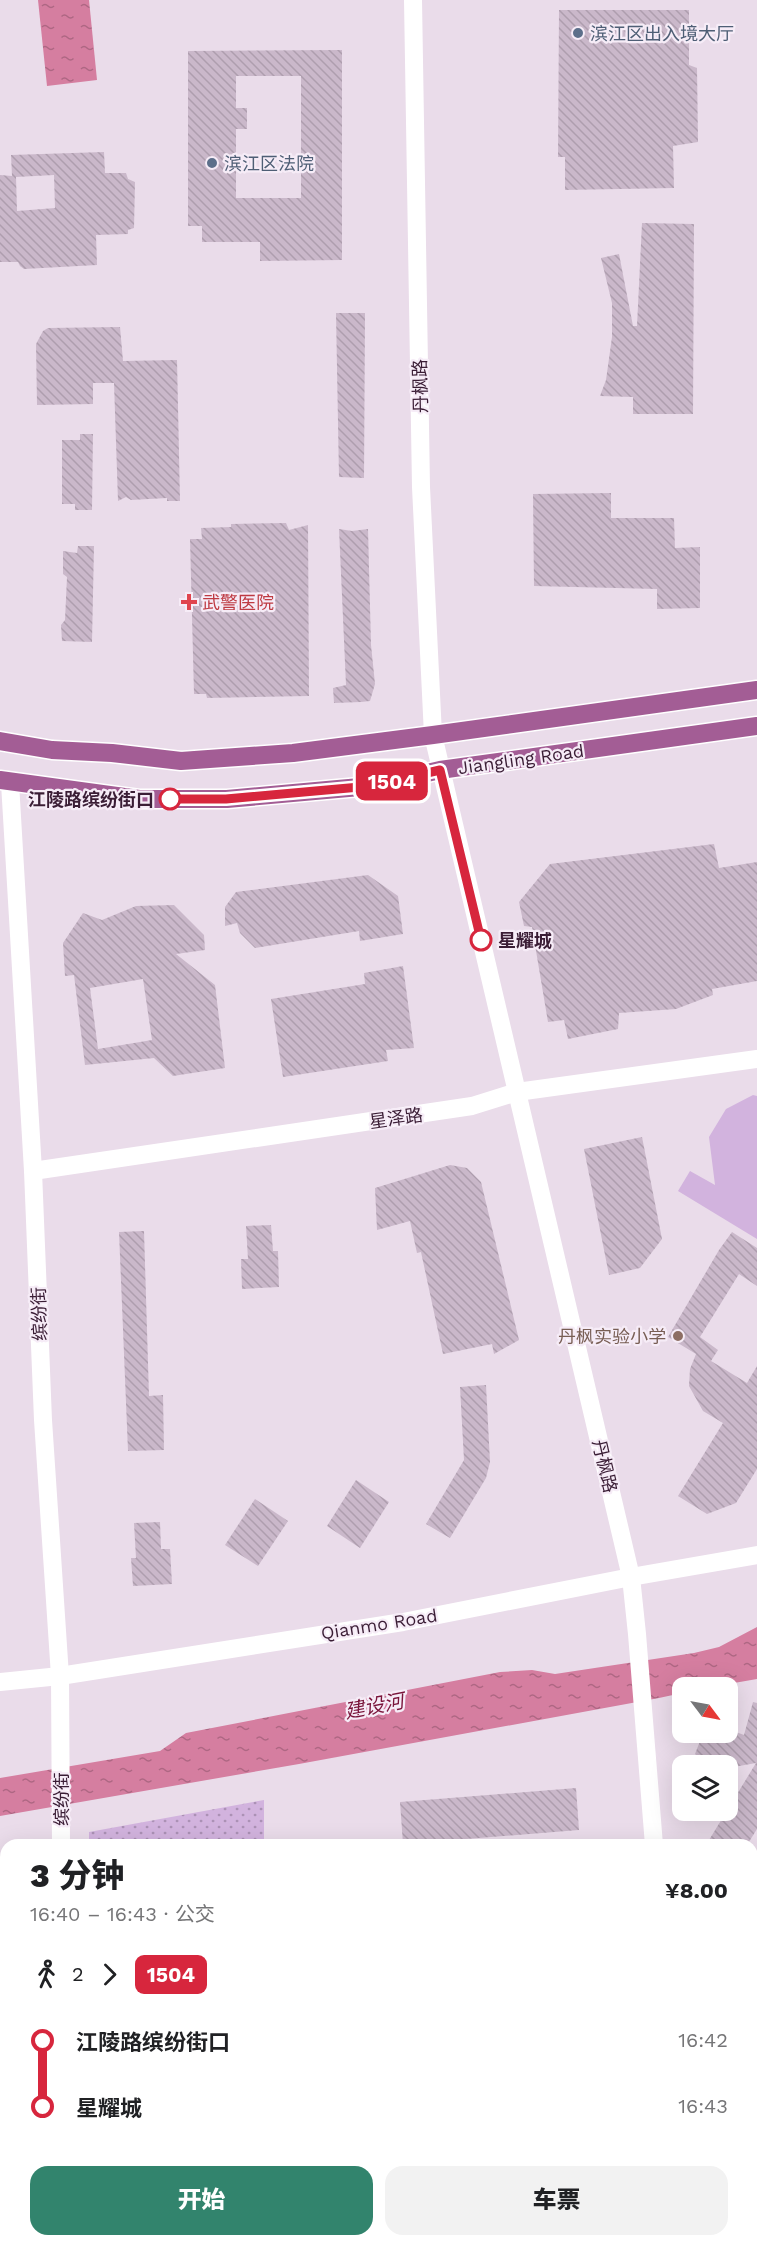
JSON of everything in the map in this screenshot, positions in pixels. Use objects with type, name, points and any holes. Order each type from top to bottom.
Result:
[{"type":"main road","name":"Jiangling Road","points":[[0,741],[52,750],[112,753],[181,761],[293,753],[757,690]]},
{"type":"main road","name":"Jiangling Road","points":[[5,782],[139,799],[226,799],[371,786],[440,770],[757,726]]},
{"type":"street","name":"丹枫路","points":[[413,0],[421,487],[433,735],[631,1577],[654,1839]]},
{"type":"street","name":"缤纷街","points":[[5,782],[33,1171],[43,1420],[60,1676],[61,1839]]},
{"type":"street","name":"星泽路","points":[[33,1171],[472,1106],[517,1092],[757,1059]]},
{"type":"street","name":"Qianmo Road","points":[[0,1682],[60,1676],[403,1622],[631,1577],[757,1555]]},
{"type":"shaded area","points":[[753,1095],[757,1096],[757,1239],[678,1191],[690,1171],[715,1185],[709,1137],[726,1109]]},
{"type":"shaded area","points":[[264,1800],[264,1839],[89,1839],[89,1832]]},
{"type":"water","points":[[38,0],[89,0],[97,80],[47,86]]},
{"type":"water","name":"建设河","points":[[757,1627],[757,1679],[738,1682],[738,1677],[672,1677],[672,1695],[659,1698],[0,1816],[0,1778],[160,1751],[186,1733],[500,1672],[532,1670],[555,1674],[694,1653],[719,1647]]},
{"type":"building","points":[[559,10],[689,10],[689,65],[697,68],[698,142],[673,146],[674,188],[565,190],[565,157],[558,157]]},
{"type":"building","name":"滨江区法院","points":[[342,50],[342,260],[260,261],[260,242],[202,242],[202,226],[188,226],[188,51]],"holes":[[[236,76],[301,76],[301,198],[236,198],[236,129],[247,129],[247,108],[236,108]]]},
{"type":"building","points":[[104,152],[105,173],[126,173],[128,179],[135,182],[134,228],[128,230],[128,234],[96,235],[97,265],[24,269],[18,262],[0,262],[0,175],[12,176],[11,155]],"holes":[[[54,175],[55,208],[17,211],[16,177]]]},
{"type":"building","points":[[642,223],[694,224],[693,414],[633,414],[633,397],[600,396],[606,380],[612,337],[612,303],[601,258],[619,254],[633,326],[637,326]]},
{"type":"building","points":[[336,313],[365,313],[364,478],[339,477]]},
{"type":"building","points":[[120,327],[123,361],[177,360],[180,501],[167,501],[167,498],[131,500],[126,497],[118,501],[114,383],[93,383],[93,404],[37,405],[36,344],[43,331],[48,328]]},
{"type":"building","points":[[80,434],[93,434],[92,510],[75,510],[75,504],[62,504],[62,440],[80,440]]},
{"type":"building","points":[[611,493],[611,518],[674,518],[675,548],[700,547],[700,608],[657,609],[657,589],[534,586],[533,494]]},
{"type":"building","points":[[286,523],[289,530],[308,525],[309,696],[207,698],[206,694],[194,694],[190,539],[202,539],[201,528],[231,527],[231,524]]},
{"type":"building","points":[[339,529],[352,531],[368,529],[371,645],[375,684],[370,701],[334,703],[333,688],[346,685]]},
{"type":"building","points":[[78,546],[94,546],[92,642],[62,641],[61,625],[65,620],[67,577],[63,574],[63,551],[77,553]]},
{"type":"building","points":[[714,844],[719,868],[757,862],[757,981],[712,989],[713,995],[676,1009],[619,1013],[618,1029],[568,1039],[564,1020],[548,1022],[532,927],[524,926],[519,902],[550,864]]},
{"type":"building","points":[[368,875],[398,896],[403,934],[360,941],[359,931],[255,948],[240,933],[237,923],[225,926],[225,907],[236,892]]},
{"type":"building","points":[[174,905],[204,935],[205,950],[176,954],[215,985],[225,1068],[173,1076],[154,1058],[85,1065],[74,975],[65,976],[63,943],[83,913],[102,920],[136,906]],"holes":[[[143,979],[152,1040],[98,1049],[90,988]]]},
{"type":"building","points":[[403,966],[414,1048],[386,1050],[388,1061],[283,1077],[271,999],[365,984],[364,973]]},
{"type":"building","points":[[642,1137],[662,1239],[640,1268],[609,1275],[584,1149]]},
{"type":"building","points":[[450,1165],[467,1168],[481,1182],[519,1340],[494,1354],[492,1344],[443,1354],[421,1252],[417,1253],[410,1221],[377,1230],[375,1188]]},
{"type":"building","points":[[271,1225],[273,1251],[278,1251],[279,1287],[242,1289],[241,1259],[248,1259],[246,1226]]},
{"type":"building","points":[[144,1231],[149,1396],[163,1395],[164,1450],[128,1451],[119,1232]]},
{"type":"building","points":[[732,1232],[757,1248],[757,1286],[739,1274],[700,1337],[718,1350],[711,1361],[747,1383],[757,1366],[757,1469],[736,1503],[707,1514],[678,1496],[723,1423],[703,1411],[689,1386],[690,1369],[696,1354],[668,1337]]},
{"type":"building","points":[[486,1385],[490,1462],[486,1478],[450,1538],[426,1524],[464,1460],[460,1387]]},
{"type":"building","points":[[356,1480],[389,1502],[360,1548],[327,1526]]},
{"type":"building","points":[[255,1499],[288,1521],[258,1566],[225,1545]]},
{"type":"building","points":[[160,1522],[161,1549],[170,1549],[172,1584],[133,1586],[131,1558],[136,1558],[134,1523]]},
{"type":"building","points":[[753,1702],[757,1703],[757,1829],[751,1839],[710,1839],[721,1821],[738,1821],[738,1793],[756,1763],[738,1766],[738,1755],[695,1754],[699,1743],[738,1743],[738,1733],[744,1735]]},
{"type":"building","points":[[576,1788],[579,1830],[466,1839],[403,1839],[400,1802]]},
{"type":"bus line","name":"1504","points":[[170,799],[226,799],[371,786],[440,770],[481,940]]},
{"type":"place","name":"滨江区出入境大厅","points":[[578,33]]},
{"type":"place","name":"滨江区法院","points":[[212,163]]},
{"type":"place","name":"武警医院","points":[[189,602]]},
{"type":"place","name":"江陵路缤纷街口","points":[[170,799]]},
{"type":"place","name":"星耀城","points":[[481,940]]},
{"type":"place","name":"丹枫实验小学","points":[[678,1336]]}]
